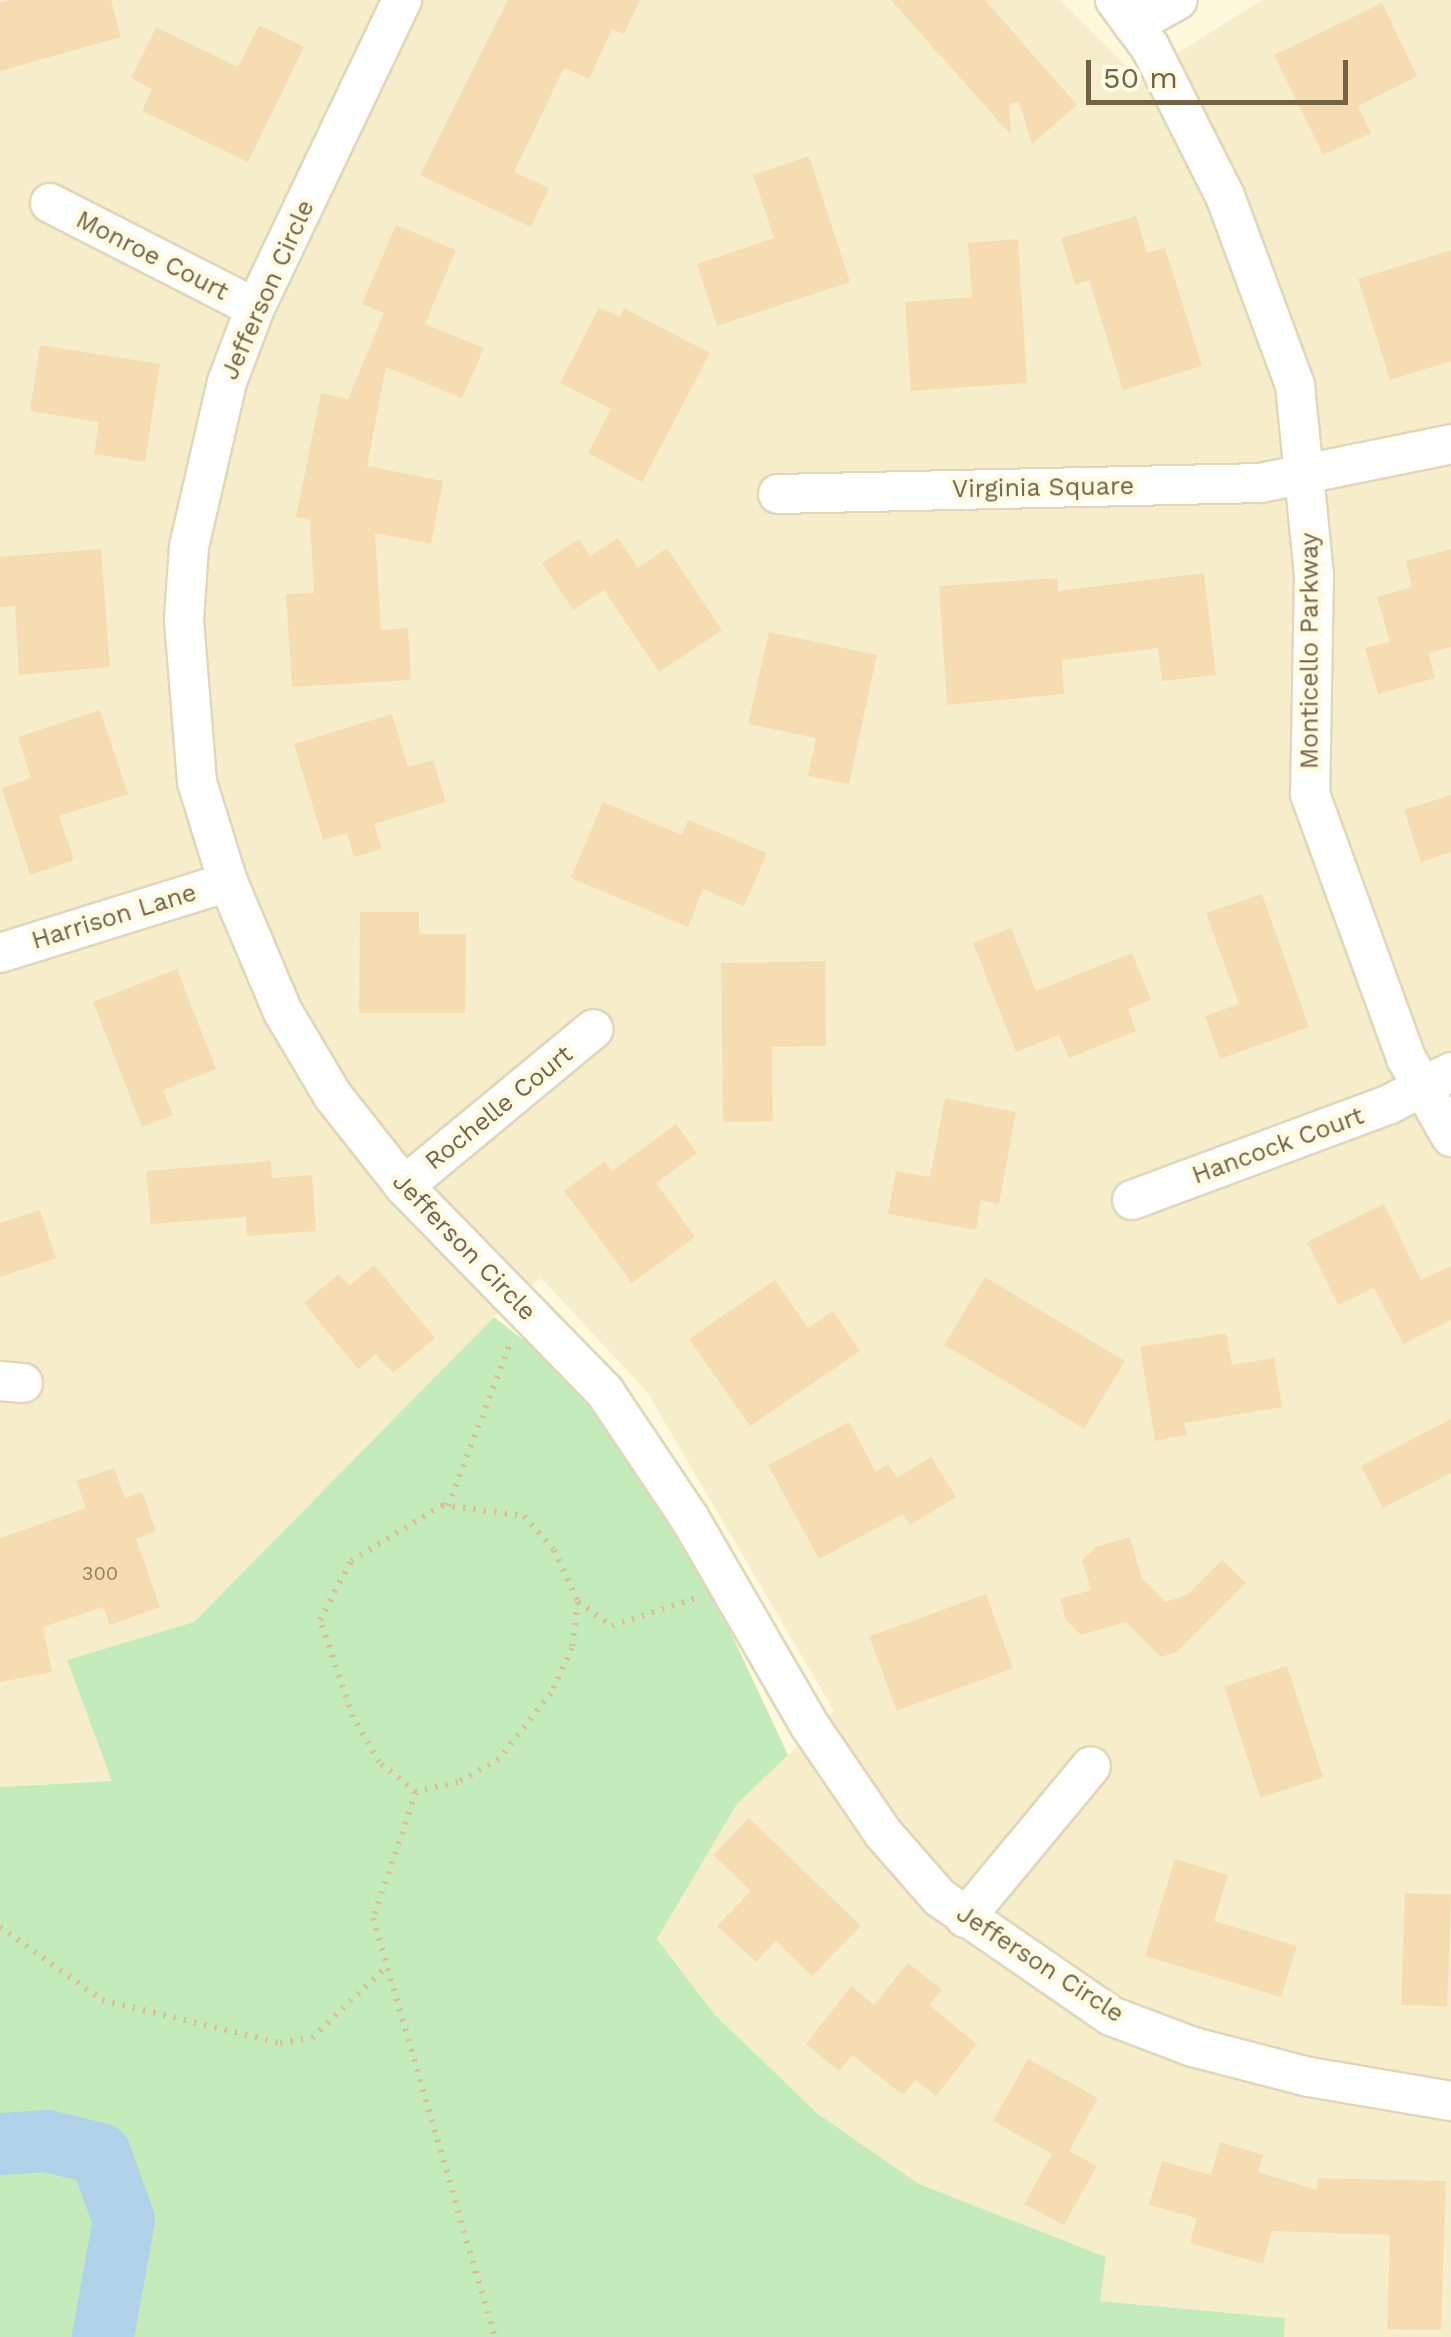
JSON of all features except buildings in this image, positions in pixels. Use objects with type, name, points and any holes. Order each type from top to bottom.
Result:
[{"type":"street","name":"Jefferson Circle","points":[[402,0],[255,308],[206,458],[184,620],[198,782],[228,882],[284,1012],[333,1096],[404,1186],[605,1392],[729,1586],[810,1726],[883,1833],[965,1918],[1111,2016],[1176,2041],[1310,2077],[1451,2101]]},
{"type":"street","points":[[1124,12],[1178,0]]},
{"type":"street","name":"Monticello Parkway","points":[[1124,12],[1226,196],[1296,385],[1314,574],[1310,794],[1330,861],[1436,1080],[1451,1136]]},
{"type":"street","name":"Monroe Court","points":[[50,204],[255,308]]},
{"type":"street","name":"Virginia Square","points":[[778,494],[1260,484],[1451,444]]},
{"type":"street","name":"Harrison Lane","points":[[0,953],[228,882]]},
{"type":"street","name":"Rochelle Court","points":[[404,1186],[594,1030]]},
{"type":"street","name":"Hancock Court","points":[[1132,1200],[1436,1080]]},
{"type":"street","points":[[965,1918],[1091,1766]]},
{"type":"path","points":[[448,1506],[523,1308]]},
{"type":"path","points":[[416,1792],[379,1762],[353,1717],[320,1620],[350,1561],[448,1506],[524,1516],[554,1550],[578,1602],[612,1626],[729,1586]]},
{"type":"path","points":[[416,1792],[458,1782],[499,1759],[551,1692],[572,1648],[578,1602]]},
{"type":"path","points":[[416,1792],[373,1918],[495,2337]]},
{"type":"path","points":[[0,1927],[102,2000],[280,2043],[312,2038],[386,1967]]},
{"type":"shaded area","points":[[0,0],[1060,0],[1138,78],[1262,0],[1451,0],[1451,2337],[1284,2337],[1285,2318],[1100,2301],[1106,2257],[919,2184],[818,2114],[715,2015],[657,1939],[737,1804],[834,1711],[647,1392],[541,1278],[494,1317],[194,1622],[67,1660],[113,1781],[0,1787]]},
{"type":"green space","points":[[494,1317],[586,1389],[723,1616],[788,1755],[737,1804],[657,1939],[715,2015],[818,2114],[919,2184],[1106,2257],[1100,2301],[1285,2318],[1284,2337],[0,2337],[0,1787],[112,1781],[67,1660],[194,1622]]},
{"type":"waterway","points":[[0,2144],[47,2141],[100,2154],[124,2220],[103,2337]]}]
